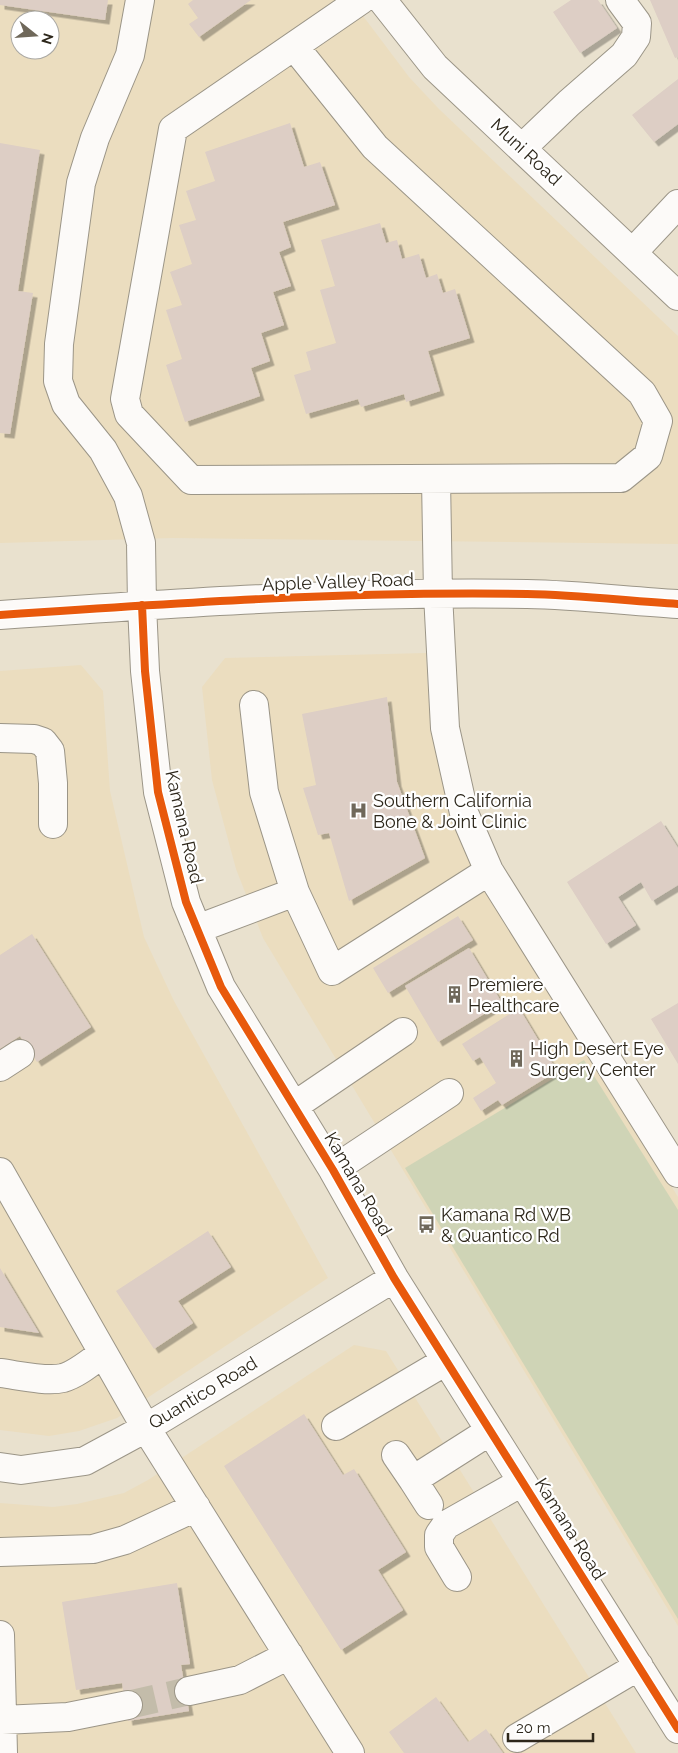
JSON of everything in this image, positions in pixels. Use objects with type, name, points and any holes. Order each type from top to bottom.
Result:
[{"type":"street","name":"Kamana Road","points":[[140,0],[130,55],[95,138],[81,183],[59,344],[58,381],[66,404],[103,450],[128,496],[141,543],[145,671],[158,792],[186,902],[221,987],[333,1170],[394,1278],[678,1729]]},
{"type":"street","points":[[294,46],[376,146],[642,393],[658,421],[648,456],[621,478],[191,480],[129,414],[125,399],[173,129],[294,46],[362,0]]},
{"type":"street","name":"Muni Road","points":[[382,0],[435,67],[678,296]]},
{"type":"street","points":[[522,148],[569,103],[624,55],[636,37],[637,23],[620,0]]},
{"type":"street","points":[[633,252],[678,204]]},
{"type":"street","points":[[436,479],[438,594],[444,728],[464,813],[489,872],[678,1173]]},
{"type":"street","name":"Apple Valley Road","points":[[0,615],[142,605],[402,594],[530,594],[678,604]]},
{"type":"street","points":[[254,705],[264,792],[295,892],[332,971],[489,872]]},
{"type":"street","points":[[0,738],[34,739],[44,742],[50,751],[53,783],[53,824]]},
{"type":"street","points":[[197,929],[295,892]]},
{"type":"street","points":[[294,1106],[403,1032]]},
{"type":"street","points":[[333,1170],[449,1092]]},
{"type":"street","points":[[1,1177],[146,1428],[289,1655],[344,1751]]},
{"type":"street","name":"Quantico Road","points":[[0,1467],[20,1470],[85,1461],[146,1428],[394,1278]]},
{"type":"street","points":[[0,1373],[38,1378],[63,1378],[84,1367],[103,1353]]},
{"type":"street","points":[[336,1426],[446,1361]]},
{"type":"street","points":[[412,1480],[490,1431]]},
{"type":"street","points":[[396,1455],[429,1505]]},
{"type":"street","points":[[457,1577],[439,1547],[439,1535],[446,1525],[522,1482]]},
{"type":"street","points":[[0,1552],[92,1548],[124,1540],[196,1507]]},
{"type":"street","points":[[0,1635],[3,1753]]},
{"type":"street","points":[[189,1691],[240,1680],[289,1655]]},
{"type":"street","points":[[517,1738],[639,1666]]},
{"type":"street","points":[[2,1720],[68,1718],[128,1705]]},
{"type":"shaded area","points":[[0,0],[351,0],[409,77],[439,109],[678,336],[678,544],[173,538],[0,543]]},
{"type":"shaded area","points":[[426,653],[428,694],[440,774],[453,823],[471,862],[678,1197],[678,1626],[263,938],[236,869],[212,780],[202,687],[225,658]]},
{"type":"shaded area","points":[[81,665],[103,691],[110,791],[144,937],[174,1001],[328,1278],[117,1418],[79,1431],[49,1436],[0,1430],[0,671]]},
{"type":"shaded area","points":[[354,1345],[386,1351],[636,1753],[0,1753],[0,1503],[53,1507],[77,1504],[124,1493],[148,1480]]},
{"type":"green space","points":[[584,1060],[678,1210],[678,1619],[405,1168]]},
{"type":"building","points":[[0,0],[108,0],[105,20],[60,14],[60,10],[35,10],[0,5]]},
{"type":"building","points":[[193,0],[251,0],[199,37],[189,24],[198,18],[188,4]]},
{"type":"building","points":[[571,0],[598,0],[617,28],[580,53],[553,12]]},
{"type":"building","points":[[650,0],[678,0],[678,57],[675,58]]},
{"type":"building","points":[[678,79],[678,124],[654,142],[632,115]]},
{"type":"building","points":[[290,123],[304,167],[320,162],[335,205],[283,222],[291,247],[279,252],[291,286],[273,292],[284,325],[261,333],[270,361],[251,368],[260,396],[185,422],[166,365],[182,359],[166,310],[182,305],[170,272],[192,264],[179,225],[196,220],[186,191],[215,181],[205,152]]},
{"type":"building","points":[[0,143],[40,150],[18,291],[33,293],[10,434],[0,433]]},
{"type":"building","points":[[380,223],[386,243],[397,240],[402,259],[419,254],[426,278],[437,274],[443,293],[455,289],[470,338],[428,351],[440,391],[406,402],[404,394],[361,407],[358,399],[306,414],[294,375],[311,370],[306,352],[336,343],[320,290],[335,286],[321,240]]},
{"type":"building","name":"Southern California Bone & Joint Clinic","points":[[387,697],[397,782],[425,858],[349,901],[329,833],[318,835],[303,788],[316,785],[302,714]]},
{"type":"building","points":[[661,821],[678,848],[678,885],[652,901],[641,882],[618,897],[636,925],[606,944],[567,882]]},
{"type":"building","points":[[458,916],[473,940],[388,993],[373,968]]},
{"type":"building","points":[[32,934],[91,1027],[37,1062],[20,1036],[0,1049],[0,955]]},
{"type":"building","name":"Premiere Healthcare","points":[[469,948],[502,1003],[438,1042],[405,986]]},
{"type":"building","points":[[678,1003],[678,1064],[651,1019]]},
{"type":"building","name":"High Desert Eye Surgery Center","points":[[519,1008],[557,1071],[502,1105],[498,1100],[481,1111],[473,1098],[496,1083],[480,1057],[473,1061],[462,1044]]},
{"type":"building","points":[[208,1231],[231,1267],[178,1301],[193,1323],[154,1349],[116,1291]]},
{"type":"building","points":[[0,1268],[39,1333],[0,1327]]},
{"type":"building","points":[[304,1414],[343,1475],[354,1469],[406,1552],[378,1570],[403,1610],[341,1650],[224,1466]]},
{"type":"building","points":[[177,1583],[190,1664],[181,1665],[189,1711],[128,1721],[122,1683],[76,1690],[62,1602]]},
{"type":"building","points":[[436,1697],[468,1742],[486,1729],[503,1753],[404,1753],[389,1732]]},
{"type":"tunnel","points":[[128,1705],[189,1691]]},
{"type":"cycle path","points":[[0,615],[198,602],[395,594],[546,595],[678,604]]},
{"type":"cycle path","points":[[142,605],[145,671],[158,792],[186,902],[221,987],[333,1170],[394,1278],[678,1729]]},
{"type":"place","name":"Southern California Bone & Joint Clinic","points":[[359,811]]},
{"type":"place","name":"Premiere Healthcare","points":[[454,995]]},
{"type":"place","name":"High Desert Eye Surgery Center","points":[[516,1059]]},
{"type":"place","name":"Kamana Rd WB & Quantico Rd","points":[[427,1225]]}]
